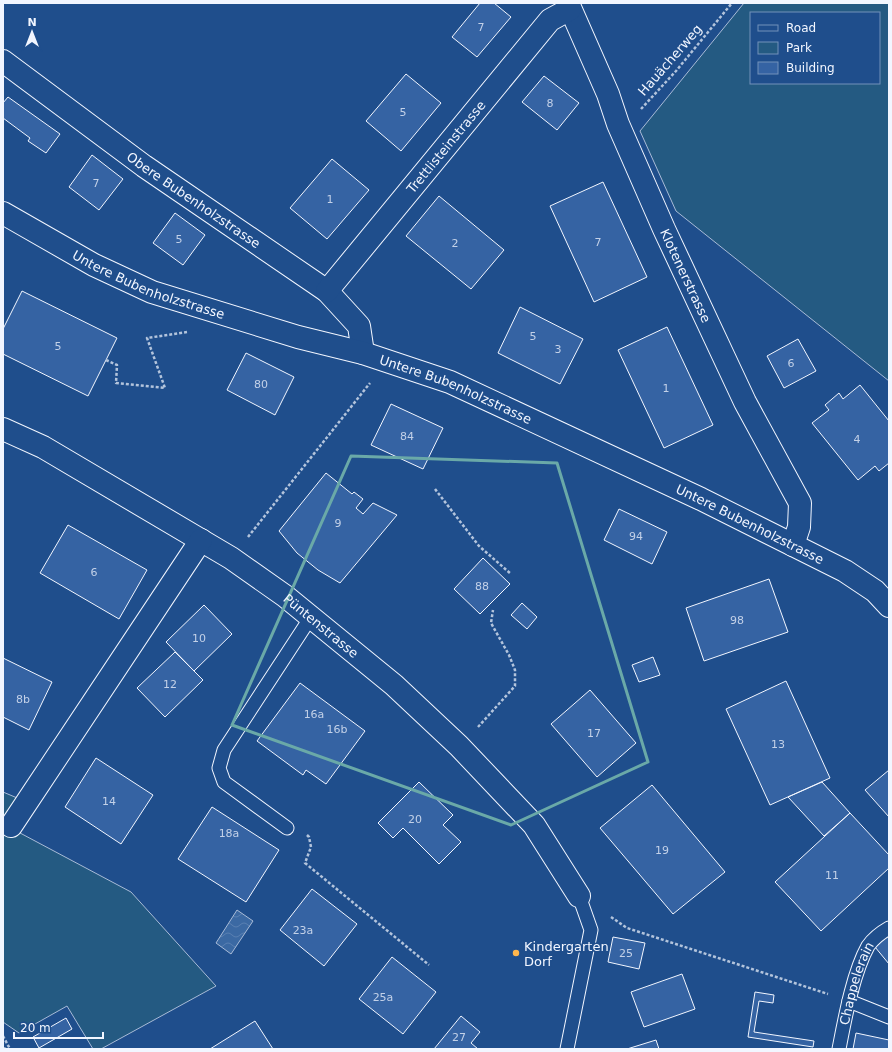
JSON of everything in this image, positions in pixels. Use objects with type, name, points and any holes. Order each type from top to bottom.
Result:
[{"type":"street","name":"Klotenerstrasse","points":[[569,6],[608,94],[618,124],[664,230],[745,402],[800,503],[799,526],[793,545]]},
{"type":"street","name":"Trettlisteinstrasse","points":[[327,291],[550,20],[569,6]]},
{"type":"street","name":"Obere Bubenholzstrasse","points":[[3,61],[144,166],[327,291],[359,326],[363,353]]},
{"type":"street","name":"Untere Bubenholzstrasse","points":[[3,213],[94,266],[152,292],[298,336],[363,353],[457,386],[701,499],[793,545],[855,577],[875,591],[889,606]]},
{"type":"street","name":"Püntenstrasse","points":[[3,429],[42,447],[201,540],[237,562],[285,596],[311,617],[394,685],[459,746],[534,824],[579,896]]},
{"type":"street","points":[[11,826],[201,540]]},
{"type":"lane","points":[[287,828],[224,782],[219,768],[224,750],[311,617]]},
{"type":"lane","points":[[567,1049],[591,930],[579,896]]},
{"type":"lane","name":"Chappelerain","points":[[839,1049],[849,1001],[860,963],[869,944],[889,928]]},
{"type":"lane","points":[[849,1001],[889,1017]]},
{"type":"path","name":"Hauächerweg","points":[[618,124],[631,119],[650,100],[732,3]]},
{"type":"path","points":[[106,360],[117,365],[116,383],[165,388],[147,338],[188,332],[190,327]]},
{"type":"path","points":[[257,525],[371,381],[385,361]]},
{"type":"path","points":[[435,489],[479,546],[511,574]]},
{"type":"path","points":[[459,746],[484,721],[515,686],[515,670],[509,655],[491,623],[493,610]]},
{"type":"path","points":[[287,828],[297,828],[309,837],[311,847],[305,863],[428,965]]},
{"type":"path","points":[[579,896],[627,928],[849,1001]]},
{"type":"path","points":[[3,1036],[10,1049]]},
{"type":"highlighted area","points":[[351,456],[557,463],[648,762],[511,825],[232,725]]},
{"type":"green space","points":[[744,3],[889,3],[889,381],[676,211],[640,131]]},
{"type":"green space","points":[[3,792],[22,800],[5,825],[131,892],[216,986],[101,1049],[93,1049],[67,1006],[19,1033],[3,1022]]},
{"type":"water","points":[[237,910],[253,921],[231,954],[216,943]]},
{"type":"building","points":[[480,3],[494,3],[511,17],[477,57],[452,37]]},
{"type":"building","points":[[406,74],[441,103],[401,151],[366,121]]},
{"type":"building","points":[[544,76],[579,103],[557,130],[522,102]]},
{"type":"building","points":[[8,97],[60,134],[46,153],[28,141],[30,138],[3,118],[3,103]]},
{"type":"building","points":[[92,155],[123,179],[99,210],[69,187]]},
{"type":"building","points":[[332,159],[369,190],[327,239],[290,208]]},
{"type":"building","points":[[603,182],[647,277],[594,302],[550,206]]},
{"type":"building","points":[[439,196],[504,250],[471,289],[406,236]]},
{"type":"building","points":[[175,213],[205,235],[183,265],[153,243]]},
{"type":"building","points":[[22,291],[117,338],[88,396],[3,354],[3,329]]},
{"type":"building","points":[[520,307],[583,339],[560,384],[498,353]]},
{"type":"building","points":[[667,327],[713,425],[664,448],[618,350]]},
{"type":"building","points":[[798,339],[816,371],[784,388],[767,356]]},
{"type":"building","points":[[246,353],[294,377],[275,415],[227,390]]},
{"type":"building","points":[[860,385],[889,421],[889,463],[879,471],[875,466],[858,480],[812,423],[829,410],[825,405],[839,393],[843,399]]},
{"type":"building","points":[[391,404],[443,428],[423,469],[371,445]]},
{"type":"building","points":[[326,473],[352,494],[354,492],[363,499],[356,508],[363,514],[373,503],[397,515],[340,583],[318,570],[297,553],[279,531]]},
{"type":"building","points":[[619,509],[667,532],[652,564],[604,540]]},
{"type":"building","points":[[68,525],[147,570],[119,619],[40,573]]},
{"type":"building","points":[[483,558],[510,584],[480,614],[454,589]]},
{"type":"building","points":[[769,579],[788,632],[704,661],[686,608]]},
{"type":"building","points":[[522,603],[537,617],[527,629],[511,615]]},
{"type":"building","points":[[204,605],[232,634],[194,671],[166,642]]},
{"type":"building","points":[[175,652],[203,680],[165,717],[137,688]]},
{"type":"building","points":[[653,657],[660,675],[639,682],[632,665]]},
{"type":"building","points":[[3,658],[52,682],[29,730],[3,717]]},
{"type":"building","points":[[786,681],[830,778],[770,805],[726,709]]},
{"type":"building","points":[[300,683],[365,731],[326,784],[306,770],[303,775],[257,741]]},
{"type":"building","points":[[590,690],[636,743],[597,777],[551,724]]},
{"type":"building","points":[[96,758],[153,795],[121,844],[65,807]]},
{"type":"building","points":[[889,770],[889,817],[865,790]]},
{"type":"building","points":[[419,782],[453,815],[443,825],[461,842],[439,864],[403,828],[393,838],[378,823]]},
{"type":"building","points":[[822,782],[850,813],[824,836],[788,797]]},
{"type":"building","points":[[652,785],[725,872],[673,914],[600,828]]},
{"type":"building","points":[[212,807],[279,850],[246,902],[178,859]]},
{"type":"building","points":[[850,813],[889,855],[889,868],[821,931],[775,882]]},
{"type":"building","points":[[312,889],[357,924],[324,966],[280,930]]},
{"type":"building","points":[[889,935],[889,964],[875,947]]},
{"type":"building","points":[[613,937],[645,943],[639,969],[608,962]]},
{"type":"building","points":[[392,957],[436,992],[403,1034],[359,999]]},
{"type":"building","points":[[682,974],[695,1009],[644,1027],[631,992]]},
{"type":"building","points":[[755,992],[774,995],[773,1003],[759,1001],[754,1032],[814,1041],[813,1047],[748,1037]]},
{"type":"building","points":[[461,1016],[480,1032],[471,1043],[478,1049],[434,1049]]},
{"type":"building","points":[[66,1018],[72,1029],[39,1048],[33,1037]]},
{"type":"building","points":[[255,1021],[273,1049],[210,1049]]},
{"type":"building","points":[[856,1033],[889,1040],[889,1049],[853,1049]]},
{"type":"building","points":[[656,1040],[659,1049],[627,1049]]},
{"type":"place","name":"Kindergarten Dorf","points":[[516,953]]}]
